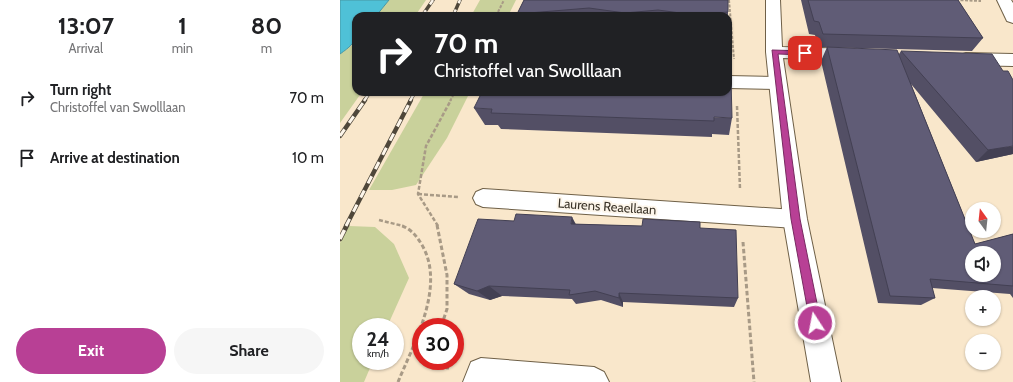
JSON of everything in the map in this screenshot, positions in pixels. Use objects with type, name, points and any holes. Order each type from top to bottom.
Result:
[{"type":"street","points":[[773,0],[774,52],[795,219],[826,382]]},
{"type":"street","points":[[1004,0],[1013,18]]},
{"type":"street","points":[[774,52],[868,55]]},
{"type":"street","points":[[953,58],[1013,60]]},
{"type":"street","points":[[478,382],[481,372],[594,382]]},
{"type":"lane","points":[[732,82],[778,83]]},
{"type":"lane","name":"Laurens Reaellaan","points":[[483,198],[795,219]]},
{"type":"path","points":[[498,12],[504,0]]},
{"type":"path","points":[[956,0],[960,7]]},
{"type":"path","points":[[444,318],[447,309],[447,275],[439,228],[418,194],[426,146],[453,96]]},
{"type":"path","points":[[418,194],[483,198]]},
{"type":"path","points":[[379,220],[409,229],[426,248],[432,266],[431,290],[423,319],[398,382]]},
{"type":"green space","points":[[389,0],[426,0],[418,12],[379,12]]},
{"type":"green space","points":[[480,0],[516,0],[510,12],[473,12]]},
{"type":"green space","points":[[352,45],[352,96],[359,96],[340,123],[340,54]]},
{"type":"green space","points":[[423,96],[468,96],[447,138],[416,185],[392,190],[369,190]]},
{"type":"green space","points":[[349,226],[375,227],[394,244],[409,278],[391,318],[352,318],[352,370],[369,370],[364,382],[340,382],[340,243]]},
{"type":"water","points":[[340,0],[389,0],[379,12],[352,12],[352,44],[340,54]]},
{"type":"building","points":[[524,0],[728,0],[728,12],[673,12],[658,10],[618,12],[589,8],[541,12],[518,12]]},
{"type":"building","points":[[808,0],[958,0],[983,38],[823,34],[819,22],[814,21]]},
{"type":"building","points":[[827,47],[897,50],[965,219],[965,238],[973,238],[975,244],[1013,234],[1013,286],[966,282],[1001,282],[1001,246],[965,246],[965,282],[930,279],[935,298],[890,296]]},
{"type":"building","points":[[901,51],[992,54],[1003,71],[1008,71],[1013,80],[1013,146],[988,150]]},
{"type":"building","points":[[480,96],[731,96],[732,118],[714,117],[714,121],[491,113],[492,109],[474,108]]},
{"type":"building","points":[[516,214],[572,217],[571,224],[642,226],[643,219],[700,222],[700,228],[736,230],[738,298],[619,293],[619,298],[595,291],[569,295],[570,290],[489,286],[477,291],[454,284],[478,219],[514,221]]},
{"type":"railway","points":[[425,12],[433,0]]},
{"type":"railway","points":[[455,12],[460,0]]},
{"type":"railway","points":[[364,101],[367,96]]},
{"type":"railway","points":[[410,101],[413,96]]},
{"type":"railway","points":[[340,136],[365,100]]},
{"type":"railway","points":[[346,226],[411,100]]},
{"type":"railway","points":[[340,239],[347,225]]},
{"type":"route","points":[[805,53],[774,52],[795,219],[815,323]]}]
